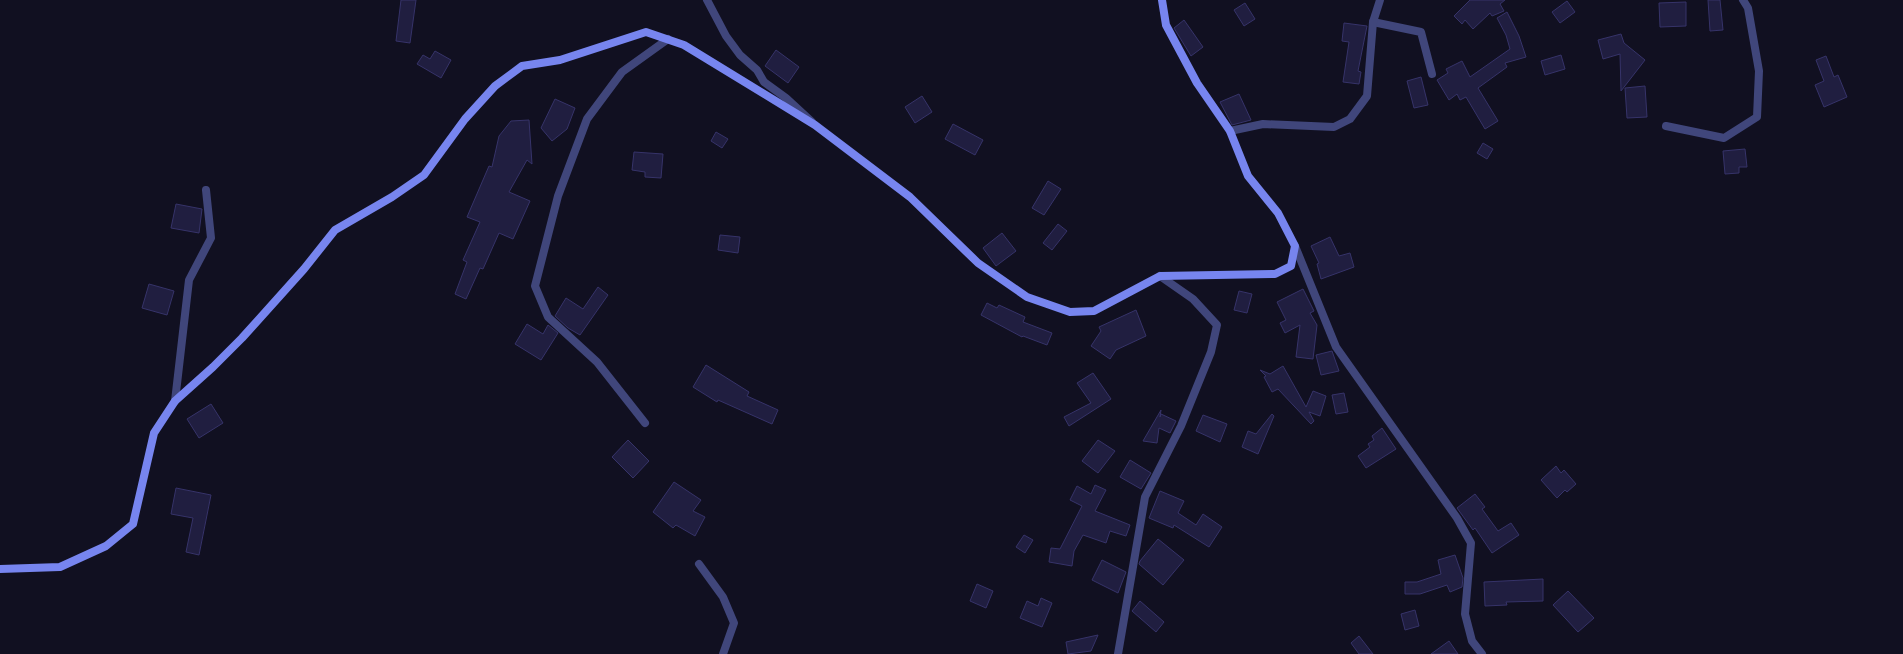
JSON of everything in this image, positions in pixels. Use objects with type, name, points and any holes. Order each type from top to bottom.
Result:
[{"type":"street","points":[[707,0],[726,36],[740,54],[757,70],[764,82],[807,116],[813,124]]},
{"type":"street","points":[[1162,0],[1166,26],[1197,83],[1230,132],[1248,176],[1278,213],[1295,246],[1336,348],[1452,512],[1471,543],[1465,614],[1472,641],[1482,654]]},
{"type":"street","points":[[1230,132],[1263,124],[1334,127],[1350,119],[1367,96],[1373,22],[1380,0]]},
{"type":"street","points":[[1666,126],[1724,138],[1757,117],[1759,71],[1748,8],[1743,0]]},
{"type":"street","points":[[1373,22],[1421,32],[1432,74]]},
{"type":"street","points":[[0,569],[60,567],[106,546],[133,524],[154,433],[175,401],[213,367],[242,338],[304,269],[335,230],[392,197],[424,175],[465,119],[495,86],[522,66],[560,60],[646,32],[684,45],[813,124],[910,197],[978,263],[1027,297],[1070,312],[1094,311],[1160,276],[1274,274],[1291,266],[1295,246]]},
{"type":"street","points":[[646,423],[597,362],[548,317],[535,286],[558,196],[587,119],[622,72],[668,39]]},
{"type":"street","points":[[175,401],[189,280],[211,238],[206,190]]},
{"type":"street","points":[[1118,654],[1145,497],[1181,426],[1211,352],[1217,325],[1193,299],[1160,276]]},
{"type":"street","points":[[699,564],[723,597],[734,623],[723,654]]},
{"type":"building","points":[[401,0],[416,0],[410,43],[396,41]]},
{"type":"building","points":[[1470,0],[1505,0],[1500,4],[1504,11],[1492,16],[1490,13],[1473,29],[1465,20],[1462,24],[1454,16]]},
{"type":"building","points":[[1708,0],[1720,0],[1723,30],[1710,31]]},
{"type":"building","points":[[1567,1],[1575,12],[1560,23],[1552,12]]},
{"type":"building","points":[[1686,2],[1686,26],[1660,27],[1659,3]]},
{"type":"building","points":[[1245,3],[1255,19],[1244,26],[1234,10]]},
{"type":"building","points":[[1507,12],[1519,36],[1526,57],[1505,63],[1507,67],[1478,88],[1498,121],[1485,129],[1466,97],[1460,100],[1457,94],[1449,100],[1437,80],[1448,73],[1446,69],[1462,61],[1470,77],[1510,49],[1506,35],[1497,18]]},
{"type":"building","points":[[1184,20],[1203,47],[1191,56],[1174,28]]},
{"type":"building","points":[[1344,23],[1367,26],[1358,71],[1361,72],[1359,84],[1343,82],[1349,42],[1342,41]]},
{"type":"building","points":[[1621,34],[1624,43],[1645,60],[1621,91],[1620,54],[1603,59],[1598,40]]},
{"type":"building","points":[[776,50],[799,67],[788,83],[765,66]]},
{"type":"building","points":[[435,51],[451,60],[441,78],[417,64],[423,55],[430,59]]},
{"type":"building","points":[[1561,55],[1565,69],[1545,75],[1541,61]]},
{"type":"building","points":[[1826,56],[1834,77],[1838,75],[1847,97],[1824,107],[1815,85],[1824,81],[1816,60]]},
{"type":"building","points":[[1421,77],[1428,105],[1414,108],[1407,81]]},
{"type":"building","points":[[1645,86],[1647,117],[1627,118],[1625,88]]},
{"type":"building","points":[[1239,94],[1251,120],[1232,125],[1220,102]]},
{"type":"building","points":[[922,96],[932,112],[915,123],[905,107]]},
{"type":"building","points":[[555,99],[575,108],[567,129],[552,141],[541,128]]},
{"type":"building","points":[[529,120],[532,164],[527,160],[509,192],[530,201],[513,239],[499,233],[483,269],[480,268],[466,299],[455,294],[467,262],[463,260],[480,222],[467,217],[489,166],[492,167],[499,136],[511,121]]},
{"type":"building","points":[[953,124],[983,140],[975,155],[945,139]]},
{"type":"building","points":[[716,132],[728,139],[722,148],[711,141]]},
{"type":"building","points":[[1483,143],[1493,149],[1487,159],[1477,153]]},
{"type":"building","points":[[1745,149],[1747,167],[1739,167],[1739,173],[1725,174],[1723,151]]},
{"type":"building","points":[[634,152],[663,154],[661,178],[645,177],[645,172],[632,170]]},
{"type":"building","points":[[1048,181],[1061,189],[1044,215],[1032,208]]},
{"type":"building","points":[[176,204],[202,209],[199,233],[171,228]]},
{"type":"building","points":[[1058,224],[1067,231],[1052,250],[1043,243]]},
{"type":"building","points":[[1002,233],[1016,251],[996,266],[983,248]]},
{"type":"building","points":[[720,235],[740,237],[738,253],[718,250]]},
{"type":"building","points":[[1330,237],[1339,256],[1350,253],[1354,267],[1321,279],[1317,264],[1319,263],[1311,246]]},
{"type":"building","points":[[149,284],[174,291],[167,315],[142,308]]},
{"type":"building","points":[[598,287],[608,295],[580,335],[568,328],[555,316],[566,298],[583,309]]},
{"type":"building","points":[[1303,289],[1314,311],[1310,313],[1317,325],[1313,359],[1296,357],[1300,325],[1285,333],[1280,323],[1286,320],[1277,302]]},
{"type":"building","points":[[1239,291],[1252,294],[1247,313],[1234,310]]},
{"type":"building","points":[[987,303],[997,308],[999,305],[1025,317],[1023,322],[1052,333],[1047,345],[1023,336],[1022,337],[981,315]]},
{"type":"building","points":[[1136,310],[1146,336],[1116,350],[1110,359],[1091,346],[1101,331],[1099,327]]},
{"type":"building","points":[[527,324],[543,334],[548,325],[558,333],[541,360],[515,344]]},
{"type":"building","points":[[1332,351],[1339,371],[1321,375],[1316,355]]},
{"type":"building","points":[[706,365],[749,392],[747,396],[778,410],[772,424],[718,400],[717,402],[693,387]]},
{"type":"building","points":[[1283,366],[1306,407],[1313,391],[1326,396],[1320,416],[1309,412],[1314,421],[1311,424],[1278,389],[1272,392],[1264,377],[1266,376],[1260,370],[1270,374]]},
{"type":"building","points":[[1093,373],[1111,399],[1069,426],[1064,417],[1091,403],[1077,383]]},
{"type":"building","points":[[1344,393],[1348,412],[1336,414],[1332,395]]},
{"type":"building","points":[[211,404],[223,423],[199,438],[187,419]]},
{"type":"building","points":[[1161,410],[1160,417],[1161,414],[1176,421],[1170,433],[1159,428],[1157,443],[1143,441]]},
{"type":"building","points":[[1272,414],[1274,416],[1258,454],[1242,447],[1248,431],[1256,434]]},
{"type":"building","points":[[1203,415],[1227,424],[1220,442],[1196,431]]},
{"type":"building","points":[[1382,428],[1396,449],[1366,468],[1358,456],[1370,447],[1368,444],[1374,440],[1372,436]]},
{"type":"building","points":[[628,440],[649,461],[633,478],[612,457]]},
{"type":"building","points":[[1098,440],[1115,451],[1098,473],[1082,461]]},
{"type":"building","points":[[1130,460],[1151,473],[1141,489],[1120,477]]},
{"type":"building","points":[[1556,466],[1561,473],[1564,470],[1576,484],[1567,492],[1565,490],[1557,498],[1541,480]]},
{"type":"building","points":[[674,482],[701,500],[693,511],[705,517],[695,536],[676,525],[673,528],[653,512]]},
{"type":"building","points":[[1095,485],[1106,490],[1095,511],[1130,525],[1126,536],[1110,531],[1106,543],[1083,535],[1074,551],[1072,566],[1049,562],[1051,548],[1060,549],[1082,506],[1070,500],[1077,486],[1091,494]]},
{"type":"building","points":[[176,488],[211,495],[199,555],[186,552],[193,518],[171,514]]},
{"type":"building","points":[[1160,491],[1184,501],[1178,513],[1196,525],[1203,514],[1222,527],[1209,547],[1174,525],[1173,528],[1149,518]]},
{"type":"building","points":[[1475,494],[1485,507],[1482,509],[1498,531],[1511,523],[1519,535],[1492,553],[1475,528],[1473,530],[1457,508]]},
{"type":"building","points":[[1024,535],[1033,540],[1025,553],[1016,547]]},
{"type":"building","points":[[1158,539],[1184,560],[1163,585],[1139,564]]},
{"type":"building","points":[[1455,555],[1463,578],[1462,587],[1450,592],[1447,585],[1420,594],[1405,594],[1405,582],[1417,582],[1441,574],[1438,560]]},
{"type":"building","points":[[1102,560],[1126,572],[1118,593],[1092,580]]},
{"type":"building","points":[[1543,579],[1543,601],[1506,602],[1507,605],[1485,606],[1484,582]]},
{"type":"building","points":[[977,584],[993,591],[986,608],[970,601]]},
{"type":"building","points":[[1568,591],[1594,618],[1578,632],[1553,605]]},
{"type":"building","points":[[1041,598],[1052,603],[1042,627],[1020,618],[1027,601],[1038,606]]},
{"type":"building","points":[[1140,601],[1164,622],[1156,632],[1132,611]]},
{"type":"building","points":[[1415,610],[1419,626],[1405,630],[1401,614]]},
{"type":"building","points":[[1098,635],[1091,651],[1068,654],[1066,642]]},
{"type":"building","points":[[1359,636],[1373,654],[1359,654],[1351,643]]},
{"type":"building","points":[[1449,641],[1458,654],[1431,654]]}]
